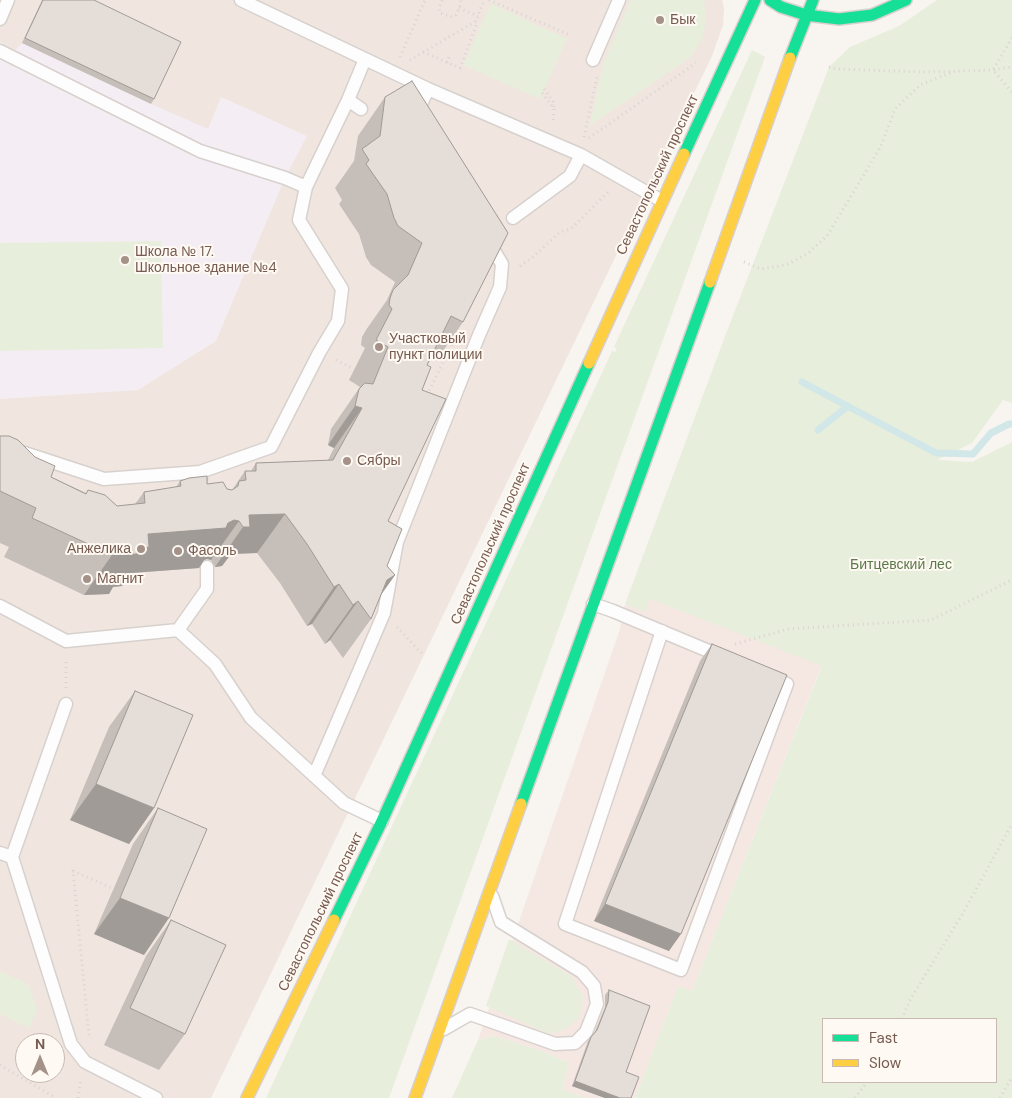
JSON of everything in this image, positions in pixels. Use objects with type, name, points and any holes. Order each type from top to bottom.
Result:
[{"type":"main road","name":"Севастопольский проспект","points":[[247,1098],[382,821],[662,201],[755,0]]},
{"type":"main road","points":[[770,0],[781,7],[806,15],[839,19],[872,15],[906,0]]},
{"type":"main road","points":[[415,1098],[813,0]]},
{"type":"lane","points":[[0,20],[8,0]]},
{"type":"lane","points":[[241,0],[428,88],[581,155],[662,201]]},
{"type":"lane","points":[[593,60],[619,0]]},
{"type":"lane","points":[[0,51],[200,151],[285,178],[306,187]]},
{"type":"lane","points":[[0,444],[104,479],[200,472],[271,447],[319,353],[338,321],[342,289],[299,220],[306,187],[348,100],[365,59]]},
{"type":"lane","points":[[411,124],[428,88]]},
{"type":"lane","points":[[348,100],[361,109]]},
{"type":"lane","points":[[513,218],[570,176],[581,155]]},
{"type":"lane","points":[[314,776],[384,613],[397,542],[500,287],[502,264],[481,231]]},
{"type":"lane","points":[[200,472],[201,492]]},
{"type":"lane","points":[[178,630],[207,589],[207,567]]},
{"type":"lane","points":[[593,604],[734,662]]},
{"type":"lane","points":[[0,606],[66,641],[178,630],[215,664],[251,718],[344,803],[382,821]]},
{"type":"lane","points":[[662,631],[565,924],[681,970],[787,684],[760,673]]},
{"type":"lane","points":[[66,704],[6,855],[71,1044],[85,1062],[156,1098]]},
{"type":"lane","points":[[440,1031],[470,1014],[555,1044],[575,1043],[586,1032],[597,1004],[594,986],[582,972],[501,922],[490,892]]},
{"type":"path","points":[[393,72],[425,0]]},
{"type":"path","points":[[442,0],[438,8],[440,13],[452,17],[456,15],[460,8],[461,0]]},
{"type":"path","points":[[423,52],[460,68],[484,0]]},
{"type":"path","points":[[489,0],[570,36]]},
{"type":"path","points":[[460,8],[478,16]]},
{"type":"path","points":[[399,58],[408,61],[476,21]]},
{"type":"path","points":[[993,70],[1012,38]]},
{"type":"path","points":[[447,63],[450,54]]},
{"type":"path","points":[[576,136],[590,138],[700,60]]},
{"type":"path","points":[[829,67],[837,69],[955,71],[993,70],[1012,67]]},
{"type":"path","points":[[993,70],[1012,92]]},
{"type":"path","points":[[744,262],[761,270],[786,265],[807,254],[827,236],[881,146],[895,109],[920,85],[955,71]]},
{"type":"path","points":[[543,91],[554,109],[552,129]]},
{"type":"path","points":[[533,257],[560,232],[571,229],[621,179]]},
{"type":"path","points":[[425,398],[452,345]]},
{"type":"path","points":[[708,650],[788,629],[931,620],[1012,580]]},
{"type":"path","points":[[384,613],[424,656]]},
{"type":"path","points":[[66,641],[66,704]]},
{"type":"path","points":[[902,1018],[910,1000],[963,913],[1012,824]]},
{"type":"path","points":[[85,1062],[90,1040],[73,870],[114,889]]},
{"type":"path","points":[[0,1065],[56,1098]]},
{"type":"path","points":[[1000,1098],[1012,1077]]},
{"type":"path","points":[[855,1098],[866,1083]]},
{"type":"shaded area","points":[[0,0],[722,0],[724,8],[723,25],[712,56],[211,1098],[0,1098]]},
{"type":"shaded area","name":"Школа № 17. Школьное здание №4","points":[[0,42],[15,50],[22,43],[208,129],[221,97],[307,136],[285,178],[216,341],[138,390],[0,399]]},
{"type":"shaded area","points":[[650,599],[822,665],[692,991],[678,986],[635,1098],[588,1098],[562,1090],[569,1063],[542,1051],[494,1036],[478,1040],[620,629],[625,604],[645,611]]},
{"type":"green space","points":[[631,0],[704,0],[706,19],[703,37],[691,57],[590,125],[603,64]]},
{"type":"green space","name":"Битцевский лес","points":[[937,0],[1012,0],[1012,403],[1003,400],[972,443],[937,460],[972,462],[1012,442],[1012,1098],[635,1098],[678,986],[692,991],[822,666],[650,599],[645,612],[625,604],[724,339],[829,67],[850,47],[899,26]]},
{"type":"green space","points":[[491,4],[567,39],[540,99],[463,65]]},
{"type":"green space","points":[[752,50],[765,57],[389,1098],[266,1098],[612,351],[615,352],[617,349],[614,347]]},
{"type":"green space","points":[[161,241],[163,348],[0,351],[0,243]]},
{"type":"green space","points":[[509,939],[572,977],[583,997],[579,1018],[563,1030],[550,1034],[486,1006]]},
{"type":"green space","points":[[0,971],[28,984],[37,1010],[29,1028],[0,1014]]},
{"type":"green space","points":[[494,1036],[542,1051],[569,1063],[562,1090],[588,1098],[452,1098],[478,1040]]},
{"type":"building","points":[[43,0],[94,0],[181,42],[154,99],[25,38]]},
{"type":"building","points":[[412,81],[508,233],[463,322],[451,316],[427,365],[431,367],[422,390],[446,399],[388,521],[402,529],[387,566],[395,575],[387,580],[371,619],[358,601],[353,605],[339,584],[334,587],[307,544],[285,514],[249,515],[250,527],[243,527],[239,521],[234,520],[228,523],[226,528],[148,534],[149,547],[137,549],[137,554],[112,555],[32,518],[36,508],[0,491],[0,436],[9,436],[18,440],[35,457],[55,466],[51,477],[86,494],[88,490],[105,495],[117,506],[145,503],[144,492],[181,486],[180,481],[189,478],[207,476],[207,484],[223,482],[227,489],[232,490],[238,486],[239,481],[246,480],[245,471],[256,471],[256,463],[333,460],[362,408],[355,406],[359,389],[365,383],[373,384],[388,347],[376,340],[392,309],[389,305],[393,290],[408,275],[422,243],[398,226],[387,194],[366,164],[369,160],[362,149],[380,136],[385,97]]},
{"type":"building","points":[[712,644],[787,675],[681,934],[605,904]]},
{"type":"building","points":[[135,691],[193,715],[154,808],[96,784]]},
{"type":"building","points":[[158,808],[207,829],[169,918],[120,898]]},
{"type":"building","points":[[171,920],[226,945],[185,1034],[130,1008]]},
{"type":"building","points":[[609,990],[650,1006],[626,1072],[639,1077],[631,1098],[620,1098],[575,1081],[591,1037],[597,1030],[608,1002]]},
{"type":"waterway","points":[[802,382],[936,453],[973,454],[991,433],[1012,424]]},
{"type":"waterway","points":[[818,430],[848,406]]},
{"type":"traffic: fast","points":[[684,154],[755,0]]},
{"type":"traffic: fast","points":[[770,0],[781,7],[806,15],[839,19],[872,15],[906,0]]},
{"type":"traffic: fast","points":[[790,58],[813,0]]},
{"type":"traffic: fast","points":[[521,804],[710,282]]},
{"type":"traffic: fast","points":[[334,920],[382,821],[589,363]]},
{"type":"traffic: slow","points":[[710,282],[790,58]]},
{"type":"traffic: slow","points":[[589,363],[684,154]]},
{"type":"traffic: slow","points":[[415,1098],[521,804]]},
{"type":"traffic: slow","points":[[247,1098],[334,920]]},
{"type":"place","name":"Бык","points":[[660,20]]},
{"type":"place","name":"Школа № 17. Школьное здание №4","points":[[125,260]]},
{"type":"place","name":"Участковый пункт полиции","points":[[379,347]]},
{"type":"place","name":"Сябры","points":[[347,461]]},
{"type":"place","name":"Анжелика","points":[[141,549]]},
{"type":"place","name":"Фасоль","points":[[178,551]]},
{"type":"place","name":"Магнит","points":[[87,579]]}]
